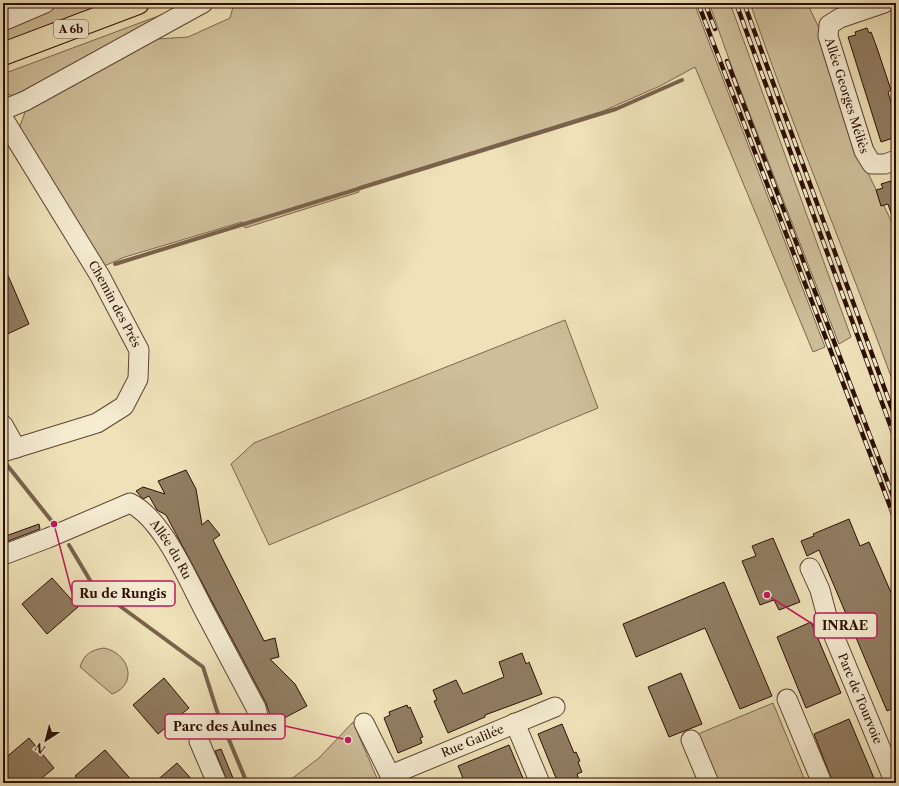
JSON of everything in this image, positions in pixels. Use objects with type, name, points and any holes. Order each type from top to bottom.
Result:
[{"type":"highway","name":"A 6b","points":[[3,54],[138,3]]},
{"type":"street","points":[[3,21],[45,3]]},
{"type":"street","points":[[3,110],[32,97],[203,3]]},
{"type":"street","name":"Allée Georges Méliès","points":[[884,3],[840,18],[829,25],[828,36],[864,151],[872,164],[885,164],[896,160]]},
{"type":"street","name":"Chemin des Prés","points":[[3,118],[100,276],[139,350],[138,379],[124,406],[97,423],[9,450]]},
{"type":"street","points":[[3,425],[9,450]]},
{"type":"street","name":"Allée du Ru","points":[[3,555],[48,538],[130,503],[138,507],[151,520],[178,561],[256,708],[261,728]]},
{"type":"street","name":"Parc de Tourvoie","points":[[810,568],[820,590],[829,624],[895,783]]},
{"type":"street","points":[[787,699],[822,783]]},
{"type":"street","name":"Rue Galilée","points":[[392,781],[398,772],[555,707]]},
{"type":"street","points":[[364,723],[392,781]]},
{"type":"street","points":[[515,723],[540,783]]},
{"type":"street","points":[[691,740],[709,783]]},
{"type":"street","points":[[199,741],[217,783]]},
{"type":"shaded area","points":[[62,3],[107,3],[3,44],[3,28]]},
{"type":"shaded area","points":[[234,3],[694,3],[825,347],[813,352],[695,67],[660,86],[603,111],[358,187],[359,192],[245,228],[242,222],[125,257],[104,266],[19,129],[26,109],[157,39],[188,37],[230,18]]},
{"type":"shaded area","points":[[709,3],[730,3],[851,337],[839,344],[734,73]]},
{"type":"shaded area","points":[[750,3],[807,3],[823,36],[869,175],[896,231],[896,390],[785,101]]},
{"type":"shaded area","points":[[169,12],[18,96],[3,94],[3,74]]},
{"type":"shaded area","points":[[565,320],[598,408],[269,545],[231,464],[254,443]]},
{"type":"shaded area","points":[[104,648],[113,651],[120,656],[128,669],[126,683],[112,694],[80,667],[89,653]]},
{"type":"shaded area","points":[[773,703],[806,783],[713,783],[693,736]]},
{"type":"shaded area","points":[[353,722],[379,783],[286,783],[319,758]]},
{"type":"building","points":[[867,28],[869,33],[871,32],[877,48],[891,90],[888,92],[894,112],[896,111],[896,137],[881,142],[848,37],[856,35],[855,32]]},
{"type":"building","points":[[891,181],[893,186],[896,185],[896,222],[894,222],[888,204],[881,206],[876,190],[883,188],[881,184]]},
{"type":"building","points":[[3,264],[29,324],[3,336]]},
{"type":"building","points":[[186,470],[196,489],[202,525],[208,520],[220,535],[213,540],[264,641],[275,638],[279,657],[270,659],[295,684],[307,706],[273,724],[266,703],[166,515],[157,510],[149,496],[143,499],[136,491],[143,487],[165,494],[158,481]]},
{"type":"building","points":[[849,519],[860,546],[869,542],[896,604],[896,707],[887,711],[819,550],[807,556],[801,541],[814,536],[813,534]]},
{"type":"building","points":[[39,524],[40,529],[3,543],[3,537]]},
{"type":"building","points":[[773,538],[800,602],[779,610],[774,600],[760,605],[742,561],[756,556],[752,546]]},
{"type":"building","points":[[52,578],[78,607],[47,634],[22,604]]},
{"type":"building","points":[[724,582],[772,696],[740,709],[705,628],[636,657],[623,624]]},
{"type":"building","points":[[811,622],[841,693],[806,708],[777,637]]},
{"type":"building","points":[[522,653],[526,664],[529,662],[542,694],[485,715],[485,717],[448,733],[434,701],[437,700],[433,690],[456,680],[463,694],[504,677],[499,662]]},
{"type":"building","points":[[681,673],[702,724],[669,737],[648,687]]},
{"type":"building","points":[[164,678],[189,708],[158,734],[133,705]]},
{"type":"building","points":[[407,705],[408,708],[410,707],[423,737],[420,738],[422,743],[398,753],[384,718],[390,715],[389,712]]},
{"type":"building","points":[[849,719],[876,783],[833,783],[814,734]]},
{"type":"building","points":[[562,724],[574,753],[576,752],[580,761],[578,762],[582,772],[577,774],[579,780],[572,783],[558,783],[538,734]]},
{"type":"building","points":[[29,738],[54,768],[36,783],[13,783],[3,771],[3,760]]},
{"type":"building","points":[[509,745],[525,783],[465,783],[458,766]]},
{"type":"building","points":[[221,749],[235,783],[228,783],[215,751]]},
{"type":"building","points":[[105,750],[134,783],[81,783],[75,776]]},
{"type":"building","points":[[177,763],[195,783],[154,783]]},
{"type":"waterway","points":[[115,264],[616,109],[682,80]]},
{"type":"waterway","points":[[7,465],[54,524]]},
{"type":"waterway","points":[[69,545],[94,587],[203,667],[217,711],[247,783]]},
{"type":"railway","points":[[698,3],[896,522]]},
{"type":"railway","points":[[705,3],[715,29]]},
{"type":"railway","points":[[736,3],[896,441]]},
{"type":"railway","points":[[744,3],[896,420]]},
{"type":"railway","points":[[727,61],[896,504]]},
{"type":"place","name":"Ru de Rungis","points":[[54,524]]},
{"type":"place","name":"INRAE","points":[[767,595]]},
{"type":"place","name":"Parc des Aulnes","points":[[348,740]]}]
